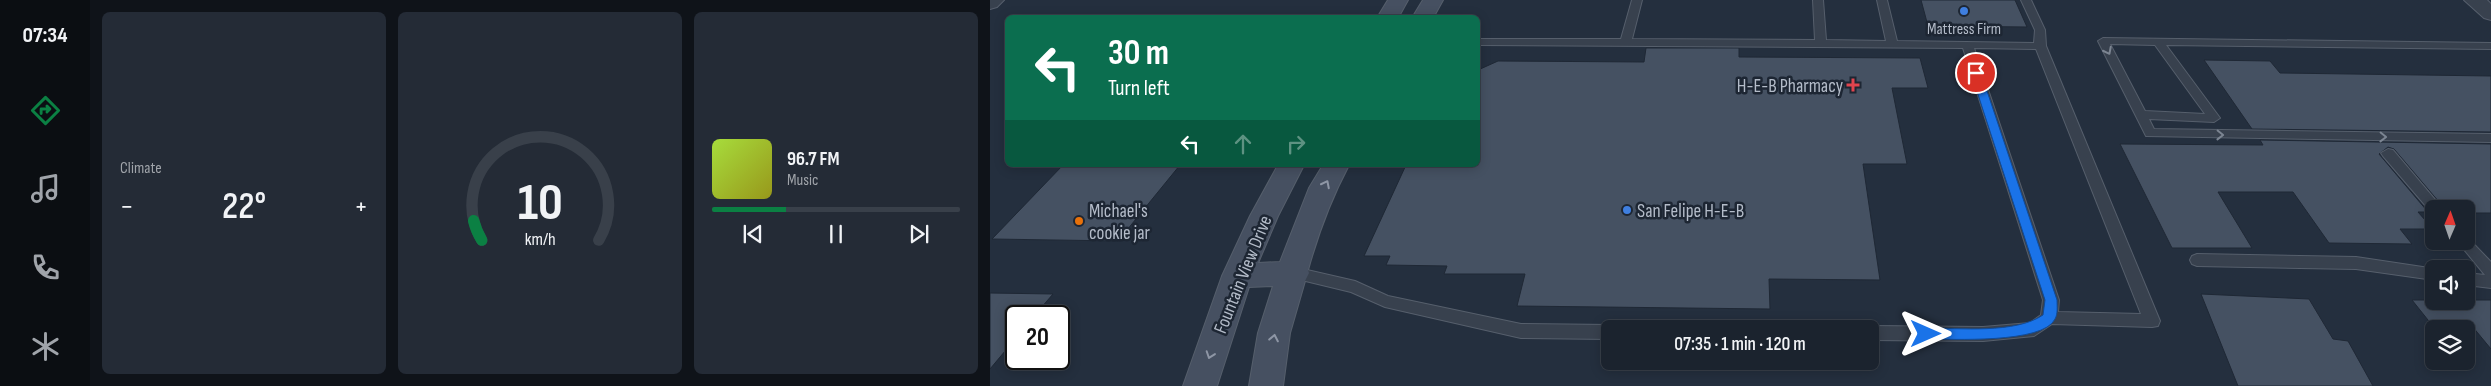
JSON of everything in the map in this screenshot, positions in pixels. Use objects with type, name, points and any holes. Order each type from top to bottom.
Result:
[{"type":"main road","points":[[1389,15],[1398,0]]},
{"type":"main road","points":[[1424,15],[1433,0]]},
{"type":"main road","name":"Fountain View Drive","points":[[1200,386],[1237,276],[1264,216],[1290,167]]},
{"type":"main road","points":[[1266,386],[1274,333],[1294,273],[1302,239],[1323,188],[1335,167]]},
{"type":"main road","points":[[1237,276],[1294,273]]},
{"type":"street","points":[[990,3],[994,0]]},
{"type":"street","points":[[2474,0],[2491,14]]},
{"type":"lane","points":[[1626,43],[1637,0]]},
{"type":"lane","points":[[1818,0],[1822,44]]},
{"type":"lane","points":[[1882,0],[1892,44]]},
{"type":"lane","points":[[1879,333],[1983,334],[2034,329],[2049,318],[2152,321],[2040,46],[2040,30],[2026,0]]},
{"type":"lane","points":[[2491,46],[2103,41],[2148,132],[2162,134],[2491,138]]},
{"type":"lane","points":[[1480,42],[2040,46]]},
{"type":"lane","points":[[2141,115],[2214,118],[2158,42]]},
{"type":"lane","points":[[1967,46],[2051,300],[2049,318]]},
{"type":"lane","points":[[2388,153],[2428,200]]},
{"type":"lane","points":[[2472,250],[2491,272]]},
{"type":"lane","points":[[2197,260],[2356,263],[2425,273]]},
{"type":"lane","points":[[1294,273],[1355,287],[1385,301],[1521,331],[1601,332]]},
{"type":"lane","points":[[2475,280],[2491,282]]},
{"type":"building","points":[[1921,0],[2015,0],[2027,27],[1928,26]]},
{"type":"building","name":"San Felipe H-E-B","points":[[1646,48],[1739,48],[1739,57],[1920,58],[1928,88],[1892,88],[1907,164],[1863,164],[1880,280],[1769,279],[1770,309],[1517,306],[1525,274],[1444,274],[1447,266],[1386,265],[1390,256],[1364,256],[1405,167],[1480,167],[1480,69],[1498,61],[1644,62]]},
{"type":"building","points":[[2204,60],[2270,61],[2280,73],[2491,76],[2491,132],[2252,129]]},
{"type":"building","points":[[2260,140],[2491,144],[2491,213],[2475,213],[2475,200],[2437,200],[2394,149],[2388,147],[2379,154],[2425,208],[2425,212],[2418,212],[2425,220],[2425,229],[2400,229],[2412,244],[2329,243],[2293,192],[2218,192],[2252,248],[2172,248],[2120,144],[2263,145]]},
{"type":"building","points":[[1061,167],[1178,167],[1118,241],[992,239]]},
{"type":"building","points":[[990,293],[1053,294],[1044,305],[1005,305],[1005,351],[990,369]]},
{"type":"building","points":[[2201,294],[2309,299],[2333,339],[2348,341],[2373,386],[2238,386]]},
{"type":"building","points":[[2412,300],[2425,300],[2425,310],[2475,310],[2475,300],[2491,300],[2491,349],[2475,330],[2475,320],[2428,320]]},
{"type":"place","name":"Mattress Firm","points":[[1964,11]]},
{"type":"place","name":"H-E-B Pharmacy","points":[[1853,85]]},
{"type":"place","name":"San Felipe H-E-B","points":[[1627,210]]},
{"type":"place","name":"Michael's cookie jar","points":[[1079,221]]},
{"type":"route","points":[[1926,334],[1983,334],[2034,329],[2049,318],[2051,300],[1976,73]]}]
